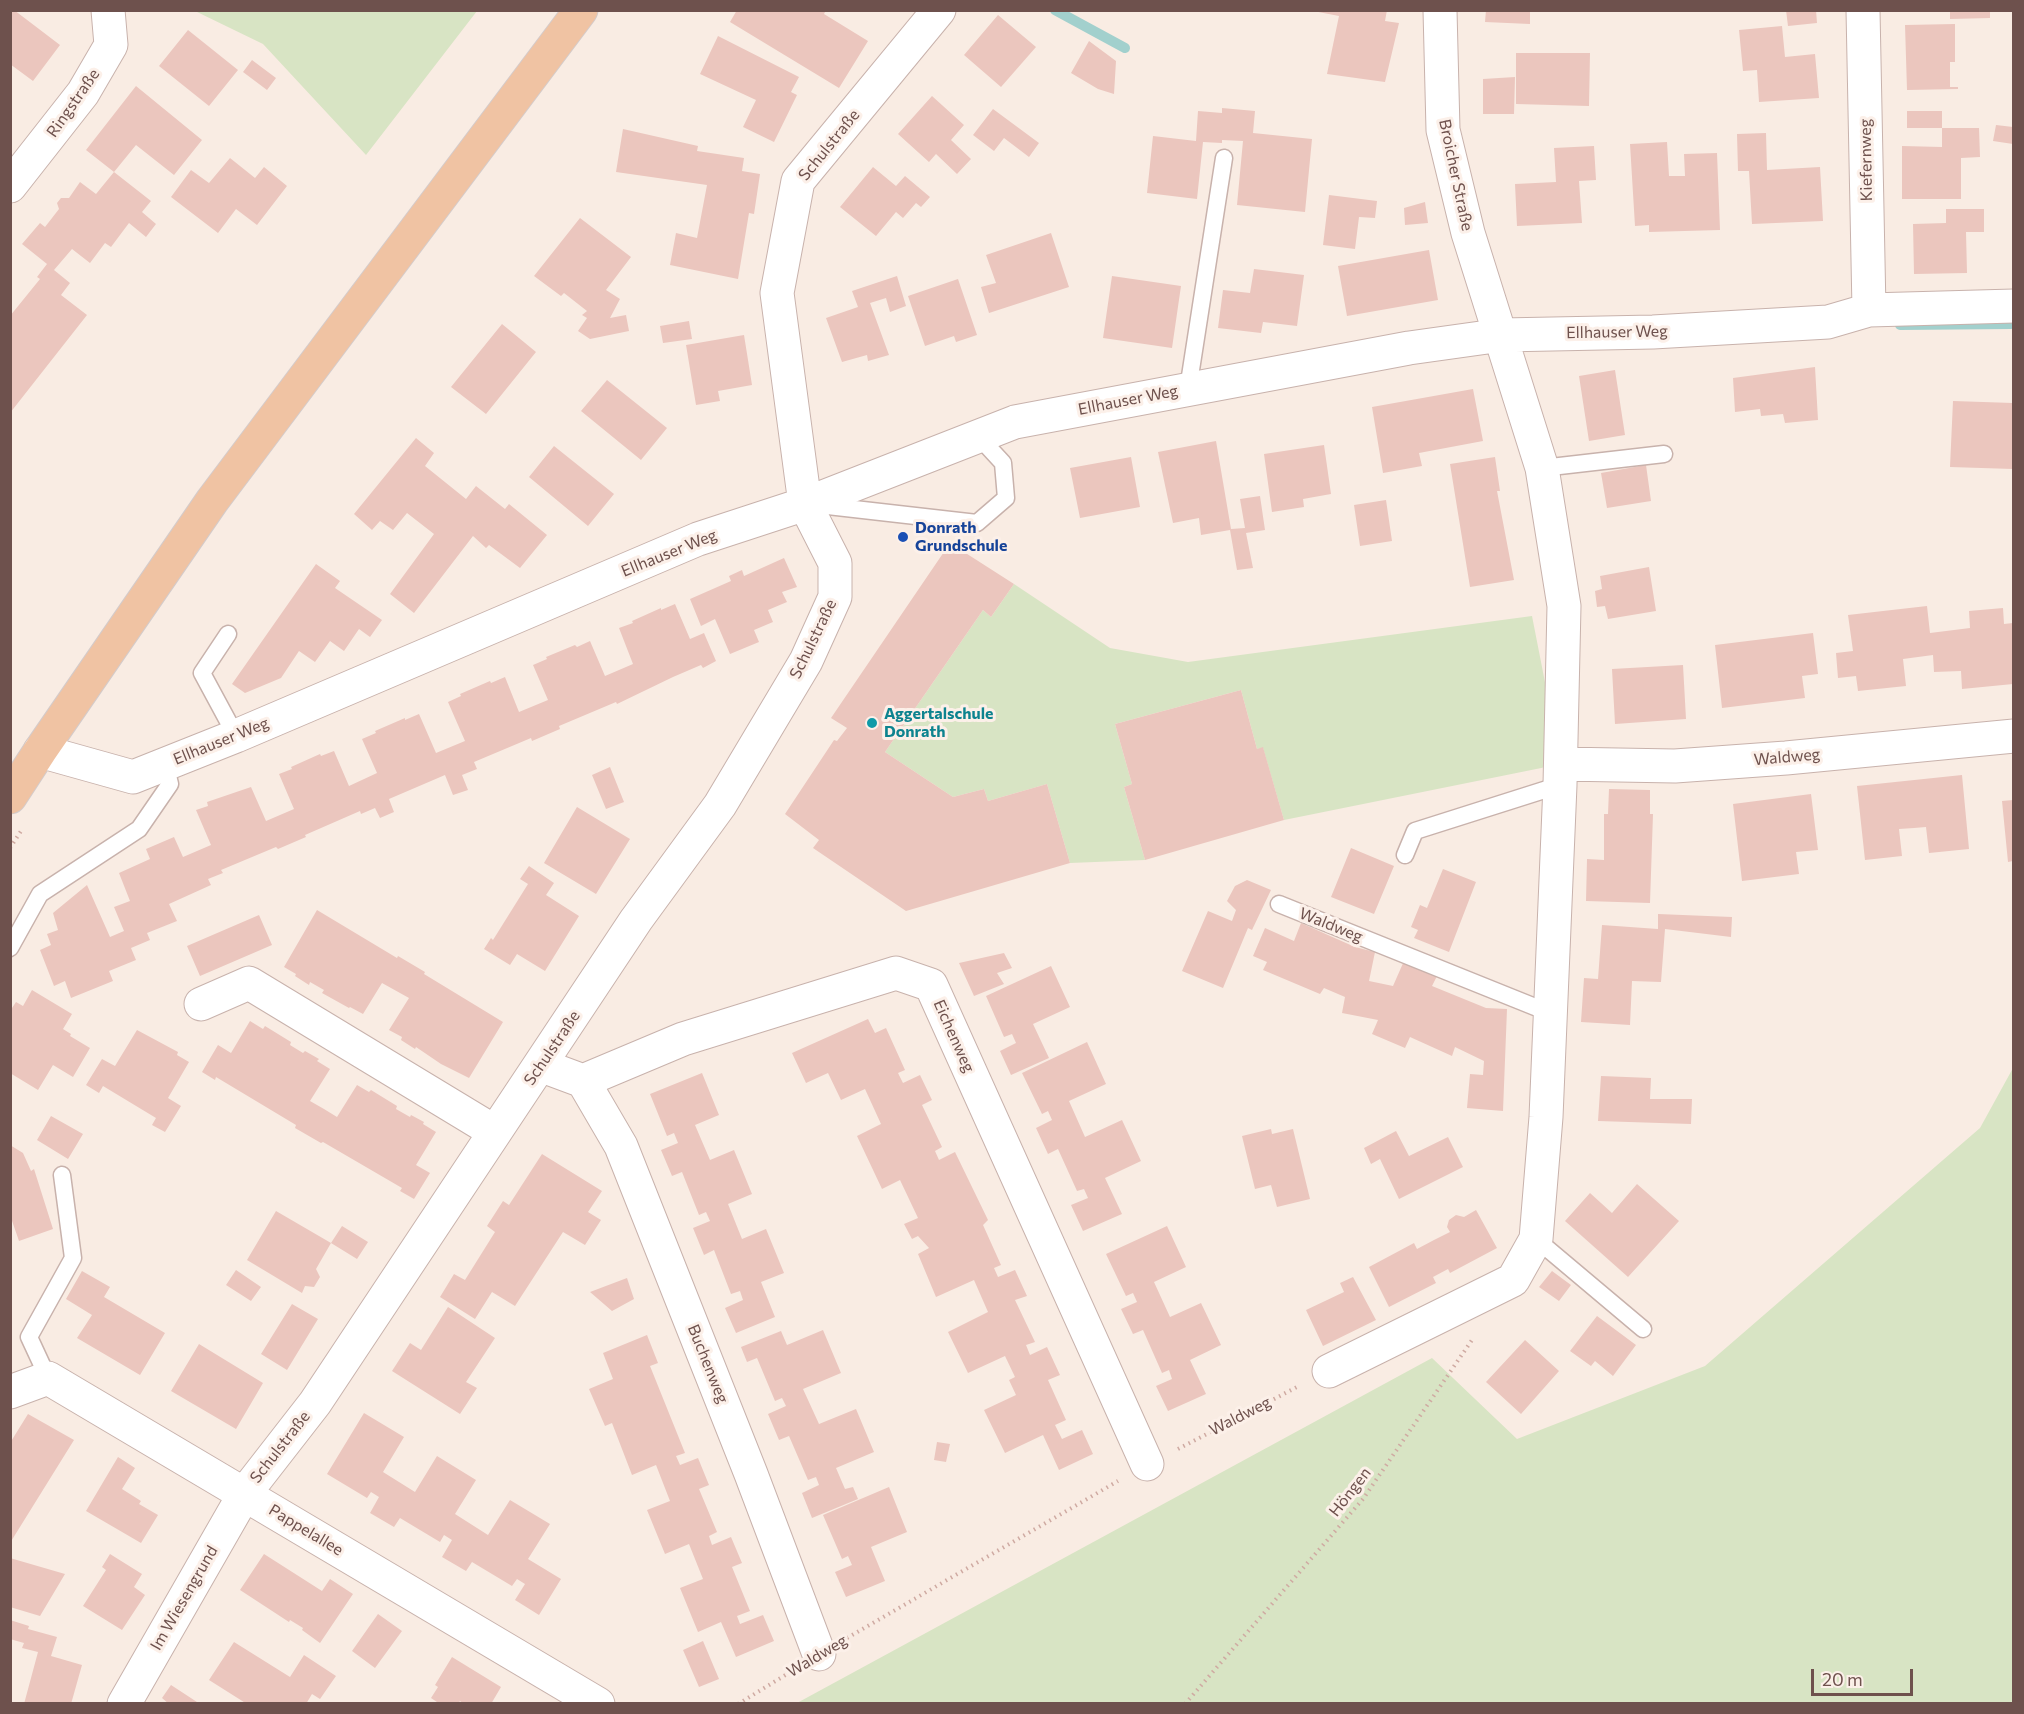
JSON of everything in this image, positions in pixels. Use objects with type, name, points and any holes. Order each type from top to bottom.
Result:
[{"type":"main road","points":[[10,797],[212,501],[581,10]]},
{"type":"street","name":"Ringstraße","points":[[10,186],[83,93],[111,45],[108,10]]},
{"type":"street","name":"Schulstraße","points":[[244,1493],[315,1403],[636,920],[720,805],[806,661],[835,597],[835,563],[806,504],[777,293],[798,181],[939,10]]},
{"type":"street","name":"Broicher Straße","points":[[1440,10],[1443,130],[1468,233],[1502,335]]},
{"type":"street","name":"Kiefernweg","points":[[1863,10],[1869,310]]},
{"type":"street","name":"Ellhauser Weg","points":[[40,751],[133,777],[236,736],[698,539],[806,504],[1015,422],[1409,348],[1502,335],[1653,332],[1828,322],[1869,310],[2013,306]]},
{"type":"street","points":[[1329,1371],[1513,1280],[1536,1239],[1546,1117],[1560,774],[1564,606],[1542,468],[1502,335]]},
{"type":"street","name":"Waldweg","points":[[1560,774],[1786,758],[2013,736]]},
{"type":"street","name":"Eichenweg","points":[[583,1081],[683,1039],[896,973],[931,985],[1147,1464]]},
{"type":"street","points":[[201,1004],[249,983],[495,1132]]},
{"type":"street","points":[[540,1065],[583,1081]]},
{"type":"street","name":"Buchenweg","points":[[583,1081],[621,1146],[752,1474],[819,1654]]},
{"type":"street","points":[[10,1392],[48,1378]]},
{"type":"street","name":"Pappelallee","points":[[48,1378],[598,1704]]},
{"type":"street","name":"Im Wiesengrund","points":[[124,1704],[244,1493]]},
{"type":"lane","name":"Ellhauser Weg","points":[[1188,389],[1224,158]]},
{"type":"lane","points":[[806,504],[977,523],[1006,498],[1003,463],[979,436]]},
{"type":"lane","points":[[1542,468],[1664,453]]},
{"type":"lane","points":[[228,634],[201,673],[236,736]]},
{"type":"lane","name":"Ellhauser Weg","points":[[10,948],[39,894],[139,829],[170,784],[165,764]]},
{"type":"lane","points":[[1405,855],[1415,831],[1560,774]]},
{"type":"lane","name":"Waldweg","points":[[1279,904],[1550,1013]]},
{"type":"lane","points":[[48,1378],[29,1337],[74,1258],[62,1175]]},
{"type":"lane","points":[[1536,1239],[1642,1329]]},
{"type":"path","name":"Höngen","points":[[1185,1704],[1363,1498],[1474,1337]]},
{"type":"path","name":"Waldweg","points":[[738,1704],[819,1654],[1147,1464],[1329,1371]]},
{"type":"green space","points":[[477,10],[366,155],[263,44],[195,11]]},
{"type":"green space","points":[[1014,584],[1110,648],[1188,662],[1532,616],[1561,764],[1284,820],[1263,748],[1257,749],[1241,690],[1115,724],[1132,784],[1124,787],[1145,860],[1070,863],[1047,784],[988,801],[984,789],[953,797],[885,752],[983,610],[991,617]]},
{"type":"green space","points":[[2013,1068],[2013,1703],[797,1703],[1432,1358],[1517,1439],[1705,1366],[1980,1128]]},
{"type":"building","points":[[10,10],[14,10],[60,45],[33,81],[10,64]]},
{"type":"building","points":[[737,10],[826,10],[824,14],[868,41],[839,88],[730,22]]},
{"type":"building","points":[[1308,10],[1387,10],[1385,21],[1399,23],[1385,82],[1327,74],[1339,16]]},
{"type":"building","points":[[1486,10],[1530,10],[1530,24],[1485,22]]},
{"type":"building","points":[[1786,10],[1816,10],[1817,23],[1788,26]]},
{"type":"building","points":[[1950,10],[1990,10],[1990,18],[1950,19]]},
{"type":"building","points":[[998,15],[1036,47],[1001,87],[964,55]]},
{"type":"building","points":[[1955,24],[1955,62],[1950,62],[1950,87],[1958,87],[1958,89],[1907,90],[1905,25]]},
{"type":"building","points":[[1782,26],[1785,57],[1815,54],[1819,98],[1759,102],[1757,70],[1743,71],[1739,30]]},
{"type":"building","points":[[188,30],[238,70],[209,106],[159,66]]},
{"type":"building","points":[[718,36],[799,77],[791,92],[797,95],[774,142],[743,127],[756,100],[700,74]]},
{"type":"building","points":[[1089,41],[1116,61],[1114,94],[1098,89],[1071,73]]},
{"type":"building","points":[[1516,53],[1590,53],[1589,106],[1516,104]]},
{"type":"building","points":[[252,60],[276,78],[267,90],[243,72]]},
{"type":"building","points":[[1515,77],[1514,114],[1483,114],[1483,79]]},
{"type":"building","points":[[136,86],[202,140],[174,175],[136,145],[114,172],[86,150]]},
{"type":"building","points":[[932,96],[964,125],[951,140],[971,159],[957,174],[936,154],[929,162],[898,134]]},
{"type":"building","points":[[1222,108],[1255,111],[1253,133],[1312,139],[1305,212],[1237,205],[1243,141],[1203,142],[1197,199],[1147,193],[1153,136],[1196,141],[1198,111],[1222,113]]},
{"type":"building","points":[[993,109],[1039,143],[1029,157],[1004,138],[994,151],[973,135]]},
{"type":"building","points":[[1907,111],[1942,111],[1942,128],[1907,128]]},
{"type":"building","points":[[1996,125],[2013,127],[2013,144],[1993,141]]},
{"type":"building","points":[[1942,128],[1979,128],[1980,157],[1961,158],[1961,199],[1902,199],[1902,146],[1942,147]]},
{"type":"building","points":[[623,129],[698,146],[697,151],[744,158],[742,171],[760,174],[754,214],[749,213],[738,279],[670,265],[676,233],[697,238],[707,185],[616,172]]},
{"type":"building","points":[[1766,133],[1767,170],[1820,167],[1823,221],[1752,224],[1749,171],[1738,171],[1737,134]]},
{"type":"building","points":[[1667,142],[1669,176],[1685,176],[1684,154],[1717,153],[1720,230],[1649,232],[1649,225],[1635,226],[1630,144]]},
{"type":"building","points":[[1594,146],[1596,180],[1579,181],[1582,223],[1517,226],[1515,184],[1556,182],[1554,148]]},
{"type":"building","points":[[230,158],[255,178],[264,167],[287,186],[257,225],[236,209],[218,233],[171,197],[191,170],[209,183]]},
{"type":"building","points":[[873,167],[896,186],[905,176],[930,197],[921,207],[916,203],[903,218],[896,212],[876,236],[840,207]]},
{"type":"building","points":[[114,172],[151,201],[142,212],[156,224],[146,237],[129,223],[111,247],[105,243],[90,263],[72,249],[54,270],[70,283],[61,295],[87,315],[10,413],[10,316],[40,279],[37,277],[47,264],[22,244],[40,223],[45,227],[59,209],[57,203],[61,198],[69,198],[80,182],[96,194]]},
{"type":"building","points":[[1329,195],[1377,201],[1375,218],[1359,217],[1355,249],[1323,245]]},
{"type":"building","points":[[1425,202],[1428,223],[1405,225],[1404,208]]},
{"type":"building","points":[[1946,209],[1984,209],[1984,232],[1966,232],[1967,273],[1914,274],[1913,224],[1946,223]]},
{"type":"building","points":[[580,218],[631,257],[606,290],[620,299],[610,318],[626,315],[629,331],[590,339],[578,331],[587,318],[582,315],[587,311],[564,293],[561,296],[534,276]]},
{"type":"building","points":[[1051,233],[1069,287],[989,313],[981,287],[996,283],[986,255]]},
{"type":"building","points":[[1429,250],[1438,300],[1347,316],[1338,266]]},
{"type":"building","points":[[1254,269],[1304,275],[1297,326],[1263,322],[1261,333],[1218,328],[1223,290],[1250,293]]},
{"type":"building","points":[[897,276],[906,306],[890,312],[886,298],[870,303],[889,355],[868,361],[867,355],[842,362],[826,318],[858,307],[852,291]]},
{"type":"building","points":[[1112,276],[1181,286],[1172,348],[1103,338]]},
{"type":"building","points":[[958,279],[977,335],[956,342],[954,336],[925,346],[908,296]]},
{"type":"building","points":[[689,321],[692,339],[663,343],[660,326]]},
{"type":"building","points":[[502,324],[536,352],[486,414],[451,387]]},
{"type":"building","points":[[744,335],[752,385],[718,391],[720,401],[696,405],[686,345]]},
{"type":"building","points":[[1815,367],[1818,420],[1785,423],[1783,414],[1761,416],[1760,409],[1735,412],[1733,378]]},
{"type":"building","points":[[1615,370],[1625,435],[1589,441],[1579,376]]},
{"type":"building","points":[[607,380],[667,428],[641,460],[581,411]]},
{"type":"building","points":[[1473,389],[1483,441],[1419,453],[1422,466],[1383,473],[1372,407]]},
{"type":"building","points":[[1953,401],[2013,403],[2013,469],[1950,467]]},
{"type":"building","points":[[416,438],[434,453],[425,466],[466,499],[476,486],[505,509],[509,504],[547,535],[520,568],[489,545],[486,548],[473,536],[414,613],[390,594],[434,534],[407,513],[393,530],[380,521],[372,530],[354,514]]},
{"type":"building","points":[[1216,441],[1231,529],[1245,528],[1240,499],[1260,496],[1265,530],[1246,533],[1253,568],[1237,570],[1230,530],[1201,535],[1199,518],[1173,523],[1158,452]]},
{"type":"building","points":[[1324,445],[1331,494],[1303,499],[1304,507],[1272,512],[1264,454]]},
{"type":"building","points":[[554,446],[614,494],[588,526],[529,477]]},
{"type":"building","points":[[1131,457],[1140,507],[1080,518],[1070,468]]},
{"type":"building","points":[[1495,457],[1500,491],[1497,491],[1514,580],[1470,587],[1450,464]]},
{"type":"building","points":[[1646,465],[1651,501],[1607,508],[1601,473]]},
{"type":"building","points":[[1386,500],[1392,541],[1360,546],[1354,505]]},
{"type":"building","name":"Aggertalschule Donrath","points":[[950,543],[1014,584],[991,617],[983,610],[885,752],[953,797],[984,789],[988,801],[1047,784],[1070,863],[906,911],[813,848],[819,840],[785,814],[834,740],[837,741],[847,728],[831,718]]},
{"type":"building","points":[[784,558],[797,587],[782,592],[787,602],[768,610],[773,622],[754,630],[759,642],[730,654],[715,619],[701,626],[690,599],[731,581],[729,576],[742,570],[744,576]]},
{"type":"building","points":[[316,564],[340,581],[335,588],[382,620],[370,637],[359,629],[344,651],[330,641],[315,662],[299,651],[281,678],[245,693],[232,684]]},
{"type":"building","points":[[1649,567],[1656,611],[1608,619],[1605,606],[1597,607],[1595,591],[1602,589],[1600,576]]},
{"type":"building","points":[[675,604],[690,639],[704,633],[716,661],[703,668],[701,665],[617,704],[616,702],[559,726],[560,729],[532,741],[531,738],[474,762],[477,769],[462,775],[468,790],[453,795],[445,775],[389,799],[394,812],[380,818],[375,808],[361,814],[360,811],[278,849],[276,847],[221,870],[223,873],[208,879],[211,885],[169,904],[177,921],[147,933],[150,940],[131,948],[136,960],[109,971],[113,981],[71,998],[65,981],[54,986],[40,950],[51,945],[47,934],[58,930],[53,913],[87,885],[110,937],[124,931],[114,907],[130,901],[119,873],[150,859],[146,849],[174,837],[183,857],[211,845],[196,810],[208,806],[207,802],[251,787],[266,821],[294,809],[279,774],[320,754],[321,756],[334,751],[349,786],[377,773],[362,739],[376,733],[375,731],[419,714],[436,753],[465,741],[448,702],[461,696],[460,694],[505,677],[519,712],[548,700],[533,665],[547,659],[546,657],[590,641],[605,676],[633,664],[619,628],[661,608],[661,610]]},
{"type":"building","points":[[1927,606],[1930,633],[1970,628],[1969,611],[2003,608],[2004,624],[2013,623],[2013,684],[1962,689],[1961,671],[1934,672],[1933,655],[1903,659],[1906,686],[1858,691],[1856,676],[1838,678],[1836,653],[1853,651],[1848,615]]},
{"type":"building","points":[[1813,633],[1818,674],[1802,676],[1805,698],[1722,708],[1715,645]]},
{"type":"building","points":[[1683,665],[1686,719],[1615,724],[1612,669]]},
{"type":"building","points":[[1241,690],[1257,749],[1263,747],[1284,820],[1145,860],[1124,787],[1132,784],[1115,724]]},
{"type":"building","points":[[610,767],[624,802],[606,809],[592,775]]},
{"type":"building","points":[[1962,775],[1969,849],[1929,853],[1926,827],[1899,829],[1902,856],[1865,860],[1857,786]]},
{"type":"building","points":[[1609,789],[1650,790],[1650,814],[1653,814],[1650,903],[1586,901],[1587,859],[1604,860],[1604,814],[1608,814]]},
{"type":"building","points":[[1811,794],[1818,850],[1796,852],[1799,874],[1742,881],[1733,804]]},
{"type":"building","points":[[2013,800],[2013,861],[2008,862],[2002,801]]},
{"type":"building","points":[[577,807],[630,839],[596,894],[544,863]]},
{"type":"building","points":[[1351,848],[1394,866],[1374,914],[1331,897]]},
{"type":"building","points":[[529,866],[554,883],[546,895],[579,916],[545,971],[517,954],[510,965],[484,949],[491,938],[493,940],[528,884],[520,879]]},
{"type":"building","points":[[1443,869],[1476,882],[1449,952],[1414,938],[1418,930],[1411,927],[1420,905],[1427,908]]},
{"type":"building","points":[[1247,880],[1271,890],[1252,930],[1248,928],[1223,988],[1182,971],[1208,911],[1232,921],[1236,910],[1227,901],[1235,886]]},
{"type":"building","points":[[317,910],[425,972],[424,974],[503,1022],[469,1078],[441,1064],[416,1047],[415,1049],[401,1040],[402,1037],[389,1030],[409,998],[382,983],[363,1014],[322,993],[324,990],[310,982],[309,985],[284,967]]},
{"type":"building","points":[[1658,914],[1732,917],[1731,937],[1665,929],[1661,982],[1632,981],[1630,1025],[1581,1022],[1584,978],[1598,979],[1602,925],[1658,929]]},
{"type":"building","points":[[259,915],[272,945],[200,976],[187,946]]},
{"type":"building","points":[[1301,923],[1355,947],[1375,952],[1369,981],[1393,986],[1404,961],[1437,976],[1432,986],[1486,1008],[1507,1009],[1503,1111],[1467,1108],[1470,1074],[1483,1075],[1484,1061],[1455,1047],[1452,1056],[1410,1037],[1405,1048],[1372,1034],[1378,1020],[1342,1013],[1345,997],[1324,988],[1320,994],[1263,970],[1267,962],[1253,956],[1265,928],[1294,941]]},
{"type":"building","points":[[1004,953],[1012,968],[997,973],[1004,984],[974,996],[959,963]]},
{"type":"building","points":[[1051,966],[1070,1007],[1033,1024],[1049,1058],[1011,1075],[1000,1051],[1016,1043],[1012,1034],[1004,1037],[986,996]]},
{"type":"building","points":[[32,990],[72,1014],[63,1029],[90,1048],[73,1077],[53,1065],[38,1090],[10,1073],[10,1011],[16,1002],[23,1006]]},
{"type":"building","points":[[868,1019],[875,1033],[886,1028],[905,1070],[898,1073],[903,1083],[920,1075],[932,1100],[922,1105],[942,1147],[935,1151],[939,1160],[955,1152],[988,1220],[983,1225],[1001,1265],[994,1268],[998,1277],[1015,1270],[1027,1296],[1015,1300],[1035,1342],[1026,1345],[1030,1355],[1047,1347],[1060,1375],[1048,1380],[1066,1420],[1055,1425],[1062,1439],[1082,1430],[1093,1454],[1059,1470],[1043,1435],[1005,1453],[984,1410],[1016,1395],[1009,1380],[1015,1377],[1005,1356],[968,1373],[948,1332],[988,1312],[974,1280],[936,1297],[918,1254],[929,1248],[918,1236],[912,1239],[904,1224],[918,1218],[900,1180],[882,1189],[857,1136],[881,1124],[865,1089],[841,1100],[828,1073],[806,1083],[792,1053]]},
{"type":"building","points":[[250,1021],[263,1029],[265,1026],[291,1042],[290,1045],[303,1053],[305,1051],[319,1059],[317,1061],[330,1069],[310,1101],[337,1117],[357,1085],[369,1092],[371,1090],[397,1106],[396,1109],[424,1122],[423,1124],[436,1132],[416,1165],[430,1173],[414,1199],[400,1191],[402,1188],[295,1128],[296,1125],[216,1077],[215,1080],[202,1072],[218,1045],[231,1053]]},
{"type":"building","points":[[137,1030],[178,1052],[177,1055],[189,1062],[168,1098],[181,1106],[165,1132],[152,1125],[156,1118],[103,1086],[99,1093],[86,1085],[102,1059],[115,1066]]},
{"type":"building","points":[[1087,1042],[1106,1084],[1069,1101],[1085,1137],[1122,1120],[1141,1161],[1105,1178],[1122,1214],[1083,1231],[1071,1205],[1088,1198],[1084,1189],[1077,1191],[1058,1149],[1048,1154],[1036,1128],[1052,1120],[1048,1111],[1042,1114],[1022,1073]]},
{"type":"building","points":[[702,1073],[719,1115],[695,1125],[710,1160],[734,1150],[752,1194],[728,1204],[742,1239],[766,1229],[784,1273],[761,1282],[775,1317],[736,1333],[725,1308],[743,1300],[740,1291],[731,1294],[714,1250],[704,1255],[693,1228],[710,1221],[706,1212],[699,1215],[682,1172],[672,1176],[661,1150],[678,1143],[674,1133],[667,1136],[650,1094]]},
{"type":"building","points":[[1601,1076],[1651,1078],[1650,1099],[1692,1099],[1691,1124],[1598,1121]]},
{"type":"building","points":[[51,1116],[83,1134],[68,1159],[37,1140]]},
{"type":"building","points":[[1271,1129],[1272,1134],[1293,1129],[1310,1199],[1277,1207],[1271,1185],[1255,1189],[1242,1136]]},
{"type":"building","points":[[1396,1131],[1409,1156],[1448,1137],[1463,1167],[1399,1199],[1380,1159],[1371,1164],[1364,1148]]},
{"type":"building","points":[[10,1145],[23,1153],[31,1171],[34,1169],[53,1229],[19,1241],[10,1215]]},
{"type":"building","points":[[542,1154],[602,1191],[588,1212],[601,1220],[585,1245],[563,1232],[515,1306],[492,1292],[475,1319],[440,1297],[454,1274],[465,1280],[495,1232],[487,1226],[503,1201],[509,1205]]},
{"type":"building","points":[[1637,1184],[1679,1221],[1628,1277],[1565,1221],[1590,1193],[1612,1213]]},
{"type":"building","points":[[1476,1210],[1497,1248],[1450,1273],[1448,1269],[1433,1277],[1436,1283],[1389,1307],[1369,1267],[1414,1243],[1417,1249],[1450,1232],[1447,1227],[1449,1220],[1456,1215],[1464,1217]]},
{"type":"building","points":[[276,1211],[331,1243],[316,1269],[320,1277],[314,1287],[305,1286],[302,1293],[247,1260]]},
{"type":"building","points":[[342,1226],[368,1242],[357,1259],[331,1243]]},
{"type":"building","points":[[1167,1226],[1186,1267],[1154,1282],[1170,1317],[1201,1303],[1221,1345],[1190,1360],[1206,1394],[1168,1411],[1156,1386],[1172,1379],[1169,1370],[1162,1373],[1143,1330],[1133,1334],[1121,1309],[1137,1302],[1133,1293],[1126,1296],[1106,1254]]},
{"type":"building","points":[[236,1270],[261,1287],[251,1301],[226,1285]]},
{"type":"building","points":[[82,1271],[110,1287],[104,1297],[165,1333],[140,1375],[77,1338],[92,1315],[66,1299]]},
{"type":"building","points":[[1552,1271],[1571,1285],[1559,1301],[1539,1287]]},
{"type":"building","points":[[1353,1277],[1376,1320],[1323,1346],[1306,1310],[1344,1292],[1340,1283]]},
{"type":"building","points":[[627,1278],[634,1299],[612,1311],[590,1292]]},
{"type":"building","points":[[292,1304],[318,1319],[287,1370],[261,1354]]},
{"type":"building","points":[[448,1307],[495,1338],[466,1382],[477,1388],[460,1414],[392,1371],[410,1343],[421,1350]]},
{"type":"building","points":[[1597,1316],[1636,1345],[1613,1376],[1595,1361],[1591,1366],[1570,1351]]},
{"type":"building","points":[[823,1330],[841,1373],[803,1389],[819,1424],[856,1409],[874,1452],[836,1468],[845,1489],[853,1487],[858,1499],[812,1518],[802,1493],[819,1485],[816,1477],[808,1480],[789,1436],[779,1440],[768,1414],[786,1406],[782,1398],[775,1401],[757,1358],[747,1362],[741,1347],[781,1331],[787,1345]]},
{"type":"building","points":[[647,1335],[658,1363],[650,1366],[685,1453],[676,1456],[680,1465],[698,1458],[709,1485],[699,1489],[717,1532],[709,1536],[712,1545],[731,1537],[742,1563],[732,1567],[750,1611],[737,1616],[740,1624],[763,1615],[774,1641],[736,1657],[721,1622],[698,1632],[680,1588],[703,1579],[689,1544],[665,1554],[647,1510],[670,1501],[656,1465],[632,1475],[612,1423],[605,1426],[589,1389],[613,1379],[603,1353]]},
{"type":"building","points":[[1525,1340],[1559,1371],[1521,1414],[1486,1382]]},
{"type":"building","points":[[199,1344],[263,1383],[236,1429],[171,1391]]},
{"type":"building","points":[[364,1413],[404,1437],[383,1472],[415,1492],[437,1456],[476,1480],[455,1514],[488,1535],[510,1500],[550,1524],[528,1559],[561,1579],[539,1615],[515,1600],[525,1584],[517,1579],[512,1586],[472,1562],[466,1571],[442,1557],[452,1540],[444,1535],[440,1542],[400,1518],[394,1527],[370,1513],[379,1497],[371,1492],[367,1498],[327,1474]]},
{"type":"building","points":[[28,1414],[74,1440],[10,1543],[10,1443]]},
{"type":"building","points":[[937,1442],[950,1444],[946,1462],[934,1460]]},
{"type":"building","points":[[118,1457],[135,1468],[122,1489],[141,1501],[139,1504],[158,1515],[141,1543],[86,1511]]},
{"type":"building","points":[[889,1487],[907,1532],[871,1547],[885,1581],[846,1597],[835,1572],[852,1565],[848,1556],[842,1559],[823,1515]]},
{"type":"building","points":[[110,1554],[142,1574],[134,1587],[145,1595],[122,1630],[83,1606],[106,1570],[102,1567]]},
{"type":"building","points":[[264,1554],[322,1591],[330,1579],[353,1594],[320,1643],[302,1630],[303,1628],[290,1620],[289,1622],[240,1590]]},
{"type":"building","points":[[10,1558],[65,1574],[40,1616],[10,1607]]},
{"type":"building","points":[[378,1614],[402,1631],[375,1668],[352,1651]]},
{"type":"building","points":[[10,1620],[29,1626],[28,1629],[57,1637],[51,1656],[82,1665],[71,1704],[24,1704],[38,1652],[22,1648],[24,1643],[10,1639]]},
{"type":"building","points":[[703,1641],[719,1679],[699,1687],[683,1650]]},
{"type":"building","points":[[234,1642],[290,1677],[304,1655],[336,1676],[320,1699],[312,1694],[306,1704],[247,1704],[209,1680]]},
{"type":"building","points":[[452,1657],[501,1687],[491,1704],[464,1704],[460,1701],[458,1704],[440,1704],[431,1698],[438,1687],[435,1685]]},
{"type":"building","points":[[171,1685],[197,1702],[196,1704],[169,1704],[162,1698]]},
{"type":"waterway","points":[[1055,10],[1125,48]]},
{"type":"waterway","points":[[1900,325],[2011,324]]},
{"type":"place","name":"Donrath Grundschule","points":[[903,537]]},
{"type":"place","name":"Aggertalschule Donrath","points":[[872,723]]}]
